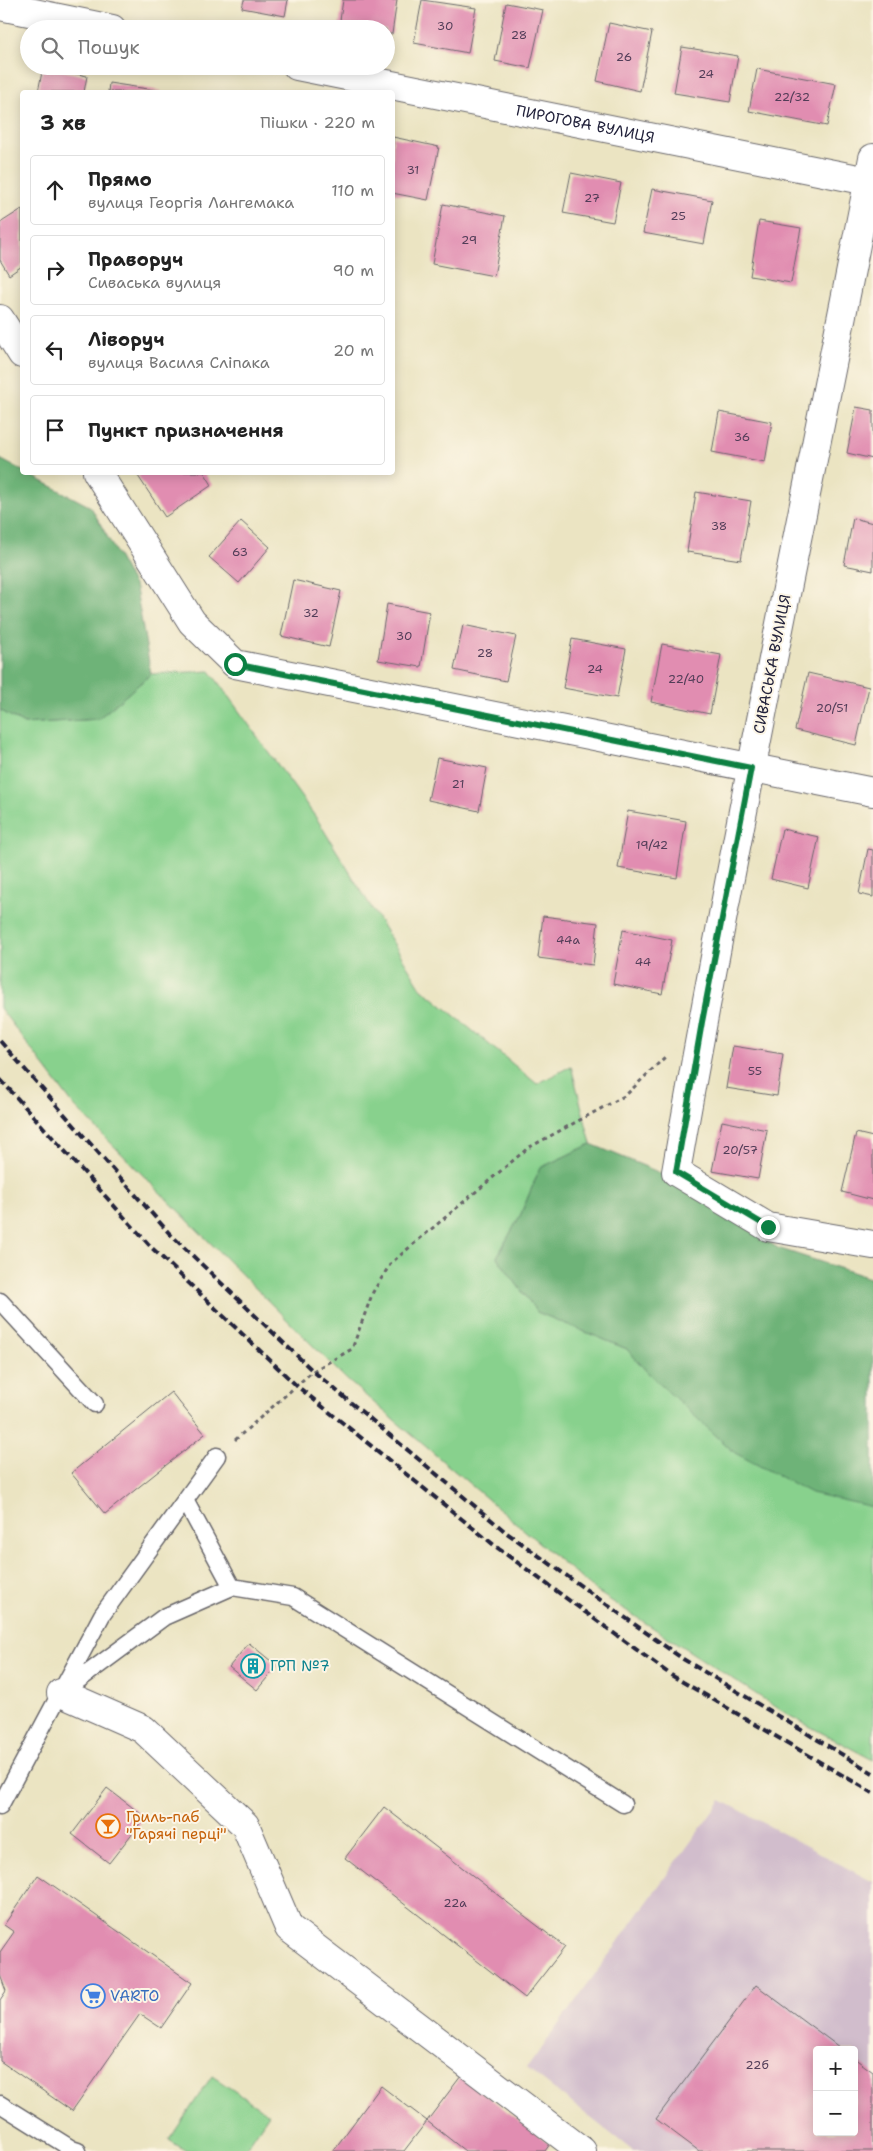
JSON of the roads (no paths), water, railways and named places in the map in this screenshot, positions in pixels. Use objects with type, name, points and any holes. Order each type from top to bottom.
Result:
[{"type":"street","points":[[0,6],[68,20]]},
{"type":"street","name":"ПИРОГОВА ВУЛИЦЯ","points":[[345,75],[871,174]]},
{"type":"street","name":"СИВАСЬКА ВУЛИЦЯ","points":[[871,174],[751,768],[702,1022],[676,1172],[768,1227],[873,1245]]},
{"type":"street","points":[[0,319],[20,351]]},
{"type":"street","points":[[99,475],[192,622],[235,664],[873,792]]},
{"type":"street","points":[[61,1693],[143,1729],[245,1825],[289,1928],[582,2151]]},
{"type":"lane","points":[[0,1301],[95,1404]]},
{"type":"lane","points":[[0,1806],[102,1615],[217,1456]]},
{"type":"lane","points":[[185,1500],[232,1587]]},
{"type":"lane","points":[[61,1693],[164,1617],[232,1587],[293,1597],[623,1804]]},
{"type":"lane","points":[[0,2104],[78,2151]]},
{"type":"railway","points":[[0,1041],[169,1233],[313,1371],[507,1533],[683,1659],[873,1773]]},
{"type":"railway","points":[[0,1079],[152,1248],[297,1386],[499,1549],[671,1675],[873,1793]]},
{"type":"place","name":"ГРП №7","points":[[253,1666]]},
{"type":"place","name":"Гриль-паб \"Гарячі перці\"","points":[[108,1826]]},
{"type":"place","name":"VARTO","points":[[93,1996]]}]
